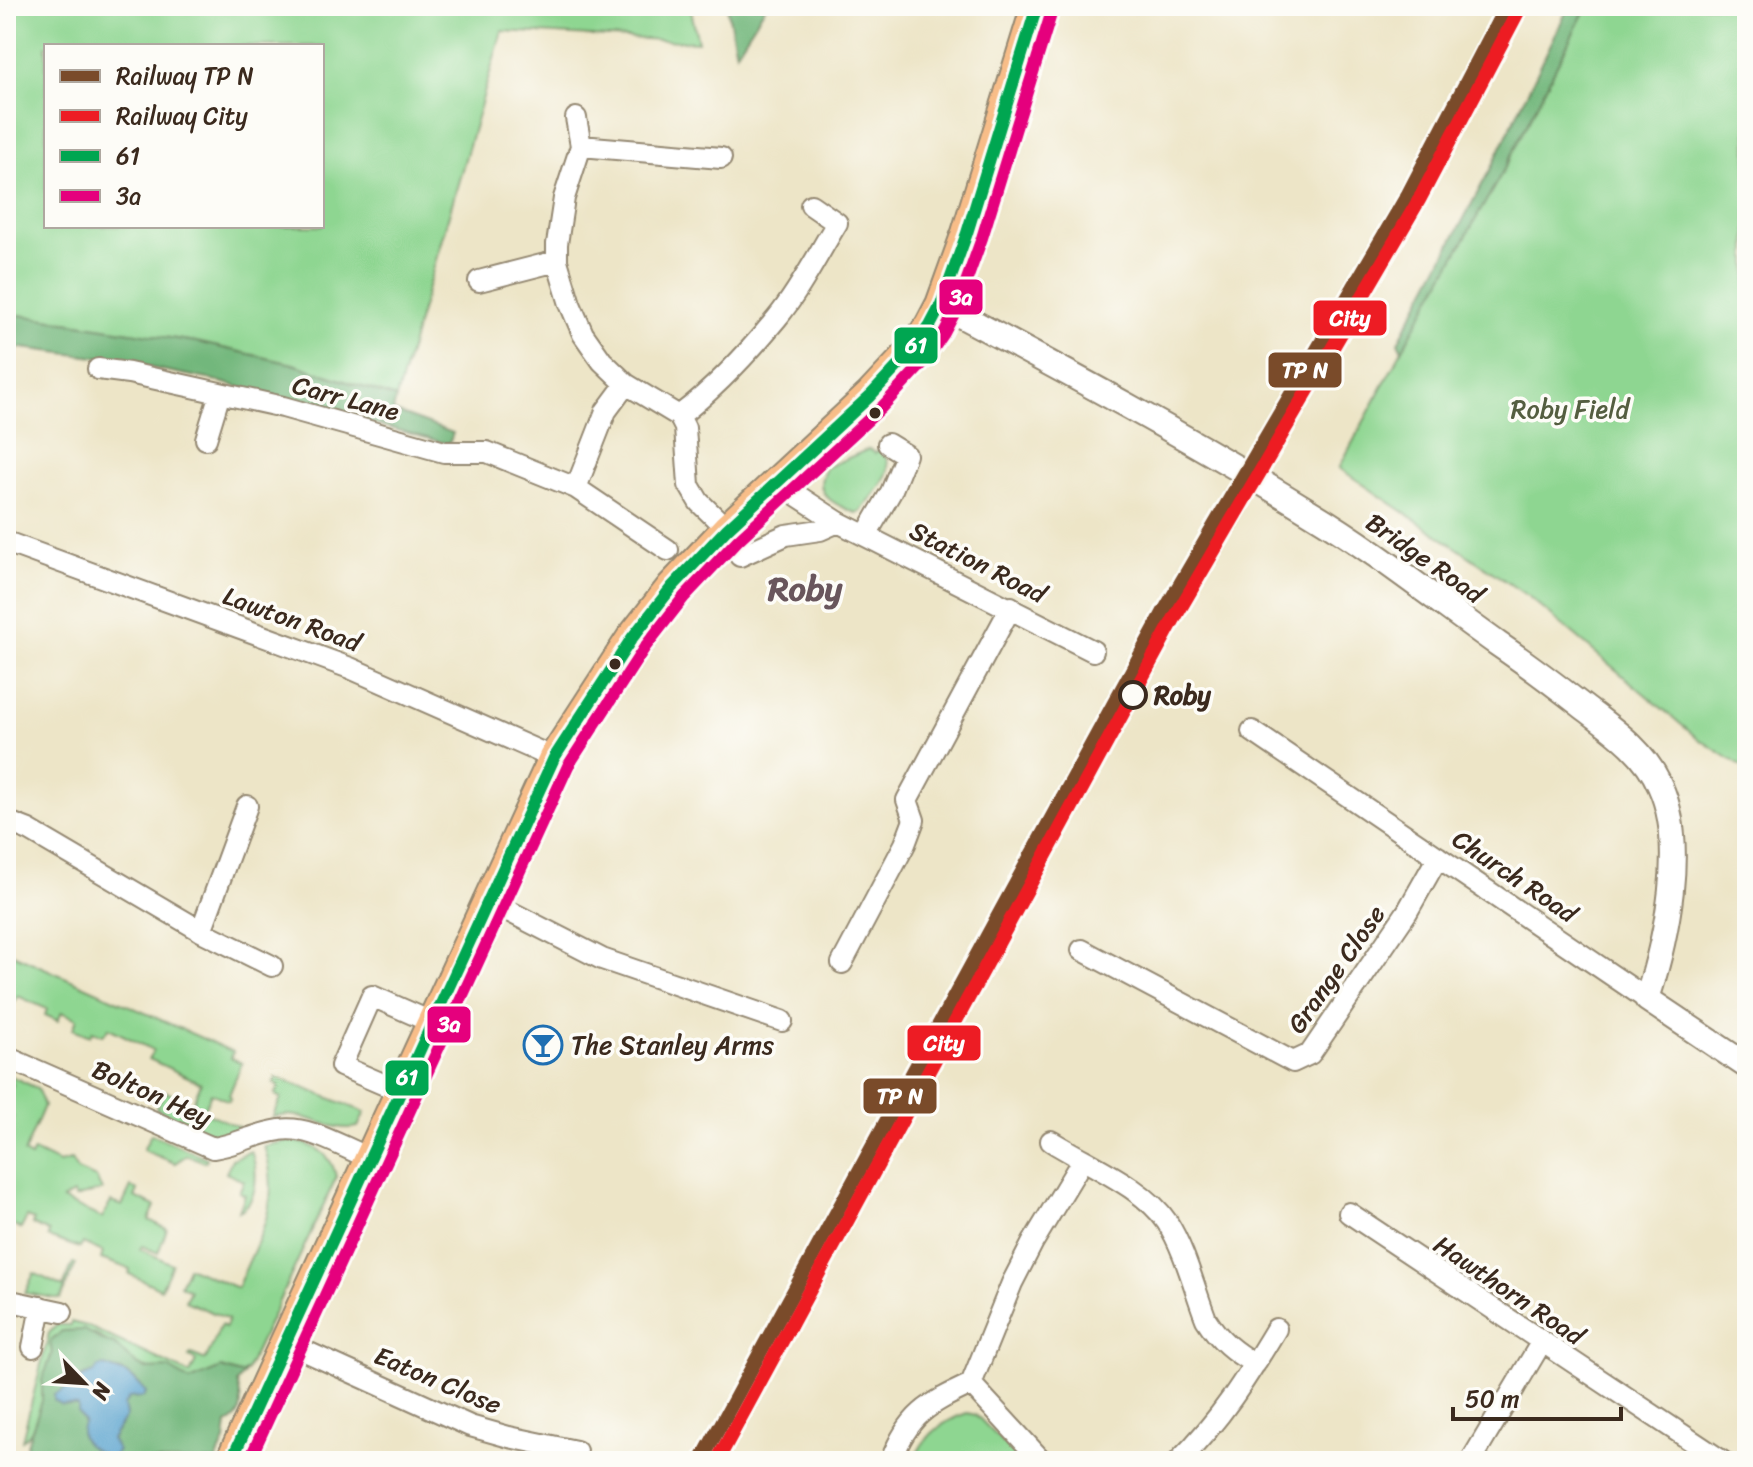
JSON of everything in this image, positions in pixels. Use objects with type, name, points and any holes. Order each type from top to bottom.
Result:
[{"type":"main road","points":[[231,1461],[554,758],[632,638],[672,587],[733,543],[778,483],[870,396],[912,351],[941,305],[967,233],[1037,6]]},
{"type":"street","points":[[576,118],[581,146],[564,198],[557,261],[583,334],[602,361],[626,384],[679,416],[685,428],[689,485],[733,543],[820,530],[838,522]]},
{"type":"street","points":[[581,146],[721,158]]},
{"type":"street","points":[[679,416],[699,401],[778,317],[823,247],[837,223],[811,205]]},
{"type":"street","points":[[479,281],[557,261]]},
{"type":"street","name":"Bridge Road","points":[[941,305],[1113,397],[1312,513],[1531,667],[1627,741],[1649,765],[1662,788],[1673,853],[1665,922],[1647,999]]},
{"type":"street","name":"Carr Lane","points":[[98,369],[283,407],[444,452],[487,452],[576,488],[668,550]]},
{"type":"street","points":[[576,488],[606,411],[626,384]]},
{"type":"street","points":[[206,439],[220,393]]},
{"type":"street","points":[[866,535],[891,492],[906,455],[888,444]]},
{"type":"street","name":"Station Road","points":[[778,483],[838,522],[1093,651]]},
{"type":"street","name":"Lawton Road","points":[[6,542],[350,668],[554,758]]},
{"type":"street","points":[[842,963],[905,844],[914,820],[907,800],[1011,607]]},
{"type":"street","name":"Church Road","points":[[1252,731],[1747,1066]]},
{"type":"street","points":[[201,931],[247,806]]},
{"type":"street","points":[[6,821],[29,830],[201,931],[272,966]]},
{"type":"street","name":"Grange Close","points":[[1082,950],[1293,1062],[1310,1054],[1407,912],[1438,857]]},
{"type":"street","points":[[487,900],[602,959],[782,1021]]},
{"type":"street","points":[[399,1091],[341,1066],[372,996],[431,1022]]},
{"type":"street","name":"Bolton Hey","points":[[6,1057],[213,1148],[233,1146],[278,1130],[298,1129],[370,1158]]},
{"type":"street","points":[[1051,1141],[1140,1195],[1155,1208],[1167,1223],[1206,1319],[1215,1333],[1237,1354],[1255,1364]]},
{"type":"street","points":[[891,1461],[909,1423],[921,1410],[971,1384],[1012,1283],[1082,1161]]},
{"type":"street","name":"Hawthorn Road","points":[[1349,1213],[1722,1461]]},
{"type":"street","points":[[6,1300],[62,1312]]},
{"type":"street","points":[[33,1347],[41,1307]]},
{"type":"street","points":[[1179,1461],[1215,1423],[1276,1329]]},
{"type":"street","name":"Eaton Close","points":[[285,1342],[470,1426],[576,1451]]},
{"type":"street","points":[[1471,1461],[1541,1343]]},
{"type":"street","points":[[971,1384],[1042,1461]]},
{"type":"green space","points":[[6,6],[690,6],[698,42],[502,31],[396,398],[293,364],[196,342],[6,313]]},
{"type":"green space","points":[[727,6],[766,6],[736,53]]},
{"type":"green space","points":[[1569,6],[1587,6],[1503,171],[1402,350],[1398,342],[1493,164]]},
{"type":"green space","name":"Roby Field","points":[[1587,6],[1747,6],[1747,770],[1696,737],[1529,597],[1339,468],[1443,273],[1503,171]]},
{"type":"green space","points":[[6,313],[196,342],[293,364],[396,398],[393,411],[453,433],[449,444],[213,380],[95,357],[6,346]]},
{"type":"green space","points":[[869,449],[875,453],[880,449],[886,457],[887,473],[879,489],[856,513],[826,496],[821,484],[822,476],[827,467]]},
{"type":"green space","points":[[6,951],[233,1052],[231,1058],[242,1063],[229,1101],[211,1093],[203,1111],[243,1129],[217,1135],[156,1109],[164,1091],[177,1096],[173,1105],[189,1112],[201,1083],[149,1059],[153,1050],[109,1028],[103,1035],[92,1031],[90,1036],[73,1029],[77,1019],[62,1012],[58,1021],[45,1015],[47,1009],[18,996],[15,1002],[6,998]]},
{"type":"green space","points":[[6,1074],[37,1088],[44,1106],[24,1153],[31,1157],[34,1151],[59,1163],[71,1160],[77,1170],[96,1178],[102,1190],[75,1198],[73,1194],[62,1200],[102,1218],[111,1202],[122,1206],[131,1187],[138,1190],[135,1197],[155,1206],[149,1220],[167,1229],[158,1253],[142,1246],[140,1249],[172,1264],[161,1289],[129,1274],[130,1269],[101,1259],[103,1252],[83,1243],[80,1248],[48,1237],[49,1232],[32,1224],[34,1220],[27,1217],[21,1229],[8,1223],[6,1225],[6,1129],[13,1117],[6,1114],[6,1099],[13,1084],[6,1080]]},
{"type":"green space","points":[[276,1077],[365,1112],[358,1127],[336,1127],[297,1116],[273,1117],[281,1098],[275,1095],[279,1085],[274,1083]]},
{"type":"green space","points":[[151,1134],[207,1158],[205,1162],[187,1155],[175,1163],[143,1150]]},
{"type":"green space","points":[[287,1141],[319,1150],[330,1162],[336,1178],[247,1370],[240,1374],[221,1368],[190,1381],[173,1372],[138,1365],[93,1334],[62,1331],[51,1355],[35,1425],[22,1440],[49,1333],[57,1325],[71,1325],[71,1322],[87,1326],[190,1374],[196,1361],[189,1357],[191,1354],[206,1360],[221,1325],[225,1327],[228,1319],[185,1301],[190,1290],[180,1285],[188,1267],[237,1288],[260,1236],[270,1203],[271,1185],[264,1146]]},
{"type":"green space","points":[[251,1151],[255,1184],[246,1207],[239,1211],[245,1195],[239,1192],[244,1181],[226,1173],[232,1159]]},
{"type":"green space","points":[[73,1263],[76,1264],[60,1299],[25,1293],[34,1273],[63,1287]]},
{"type":"green space","points":[[84,1330],[114,1344],[146,1369],[168,1368],[190,1381],[221,1368],[240,1374],[247,1370],[237,1383],[241,1401],[239,1412],[227,1424],[225,1441],[216,1461],[21,1461],[42,1401],[42,1380],[52,1354],[50,1342],[62,1331]],"holes":[[[111,1369],[131,1376],[146,1392],[144,1397],[129,1398],[124,1405],[126,1416],[111,1440],[113,1447],[107,1455],[91,1448],[78,1406],[61,1405],[54,1395],[69,1389],[87,1375]]]},
{"type":"green space","points":[[967,1413],[976,1415],[1021,1461],[914,1461],[922,1444],[934,1431]]},
{"type":"water","points":[[105,1366],[128,1374],[146,1392],[144,1397],[129,1398],[124,1405],[126,1416],[111,1439],[118,1451],[112,1457],[93,1449],[84,1441],[81,1429],[84,1422],[78,1413],[78,1406],[61,1405],[54,1400],[54,1395],[94,1373],[98,1367]]},
{"type":"transit line","name":"61","points":[[231,1461],[554,758],[632,638],[672,587],[727,529],[870,396],[912,351],[930,326],[941,305],[967,233],[1037,6]]},
{"type":"transit line","points":[[701,1461],[1163,613],[1408,194],[1506,6]]},
{"type":"transit line","name":"3a","points":[[249,1461],[568,766],[645,647],[684,597],[738,540],[882,407],[924,362],[944,333],[956,310],[982,238],[1052,11]]},
{"type":"rail line","name":"City","points":[[717,1461],[1174,619],[1419,200],[1521,6]]},
{"type":"place","name":"Roby","points":[[1133,695]]},
{"type":"place","name":"The Stanley Arms","points":[[543,1045]]},
{"type":"district","name":"Roby","points":[[805,589]]}]
